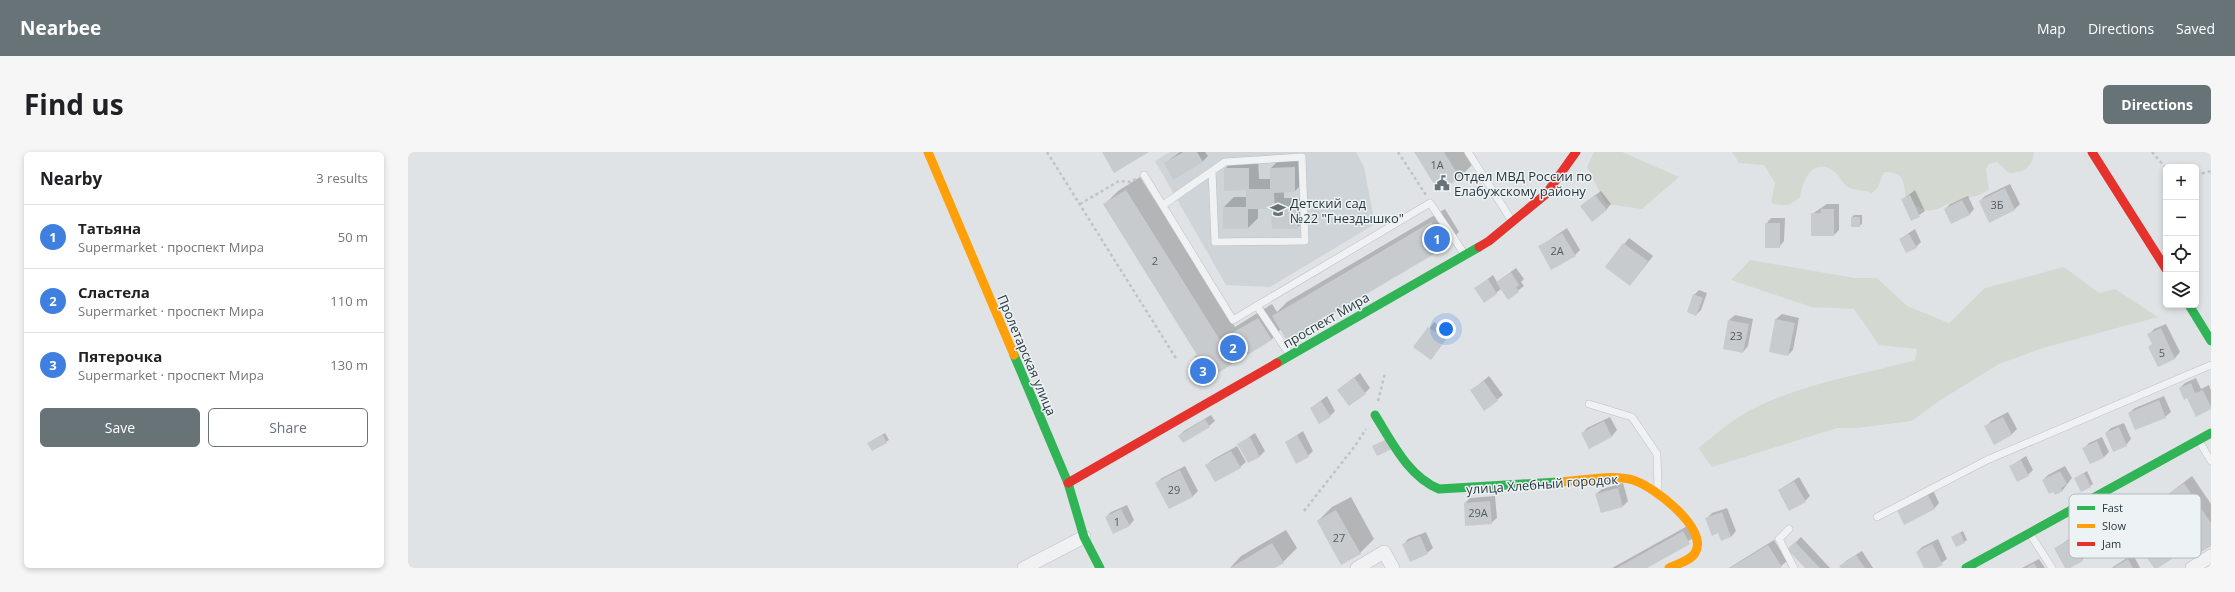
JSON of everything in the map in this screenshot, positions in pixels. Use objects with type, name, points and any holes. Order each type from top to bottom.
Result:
[{"type":"street","name":"Пролетарская улица","points":[[928,152],[1068,483],[1084,537],[1100,568]]},
{"type":"street","name":"проспект Мира","points":[[1068,483],[1489,241],[1513,223],[1546,194],[1576,152]]},
{"type":"street","points":[[2092,152],[2163,264]]},
{"type":"street","points":[[2191,308],[2211,341]]},
{"type":"street","name":"улица Хлебный городок","points":[[1375,415],[1399,452],[1420,478],[1438,489],[1461,490],[1624,478],[1644,484],[1683,514],[1698,539],[1698,546],[1692,557],[1670,568]]},
{"type":"street","points":[[2101,494],[2211,434]]},
{"type":"street","points":[[1966,568],[2069,512]]},
{"type":"street","points":[[1024,568],[1084,537]]},
{"type":"street","points":[[1357,568],[1384,552],[1393,568]]},
{"type":"street","points":[[2192,568],[2211,556]]},
{"type":"lane","points":[[1468,152],[1513,223]]},
{"type":"lane","points":[[1162,205],[1224,162],[1302,157],[1305,241],[1215,242],[1212,171]]},
{"type":"lane","points":[[1144,175],[1233,320],[1430,202],[1465,255]]},
{"type":"lane","points":[[1257,306],[1290,355]]},
{"type":"lane","points":[[1877,517],[1987,460],[2211,365]]},
{"type":"lane","points":[[1589,404],[1632,417],[1657,454],[1658,494]]},
{"type":"lane","points":[[2198,440],[2211,461]]},
{"type":"lane","points":[[1789,529],[1779,539],[1794,568]]},
{"type":"lane","points":[[2030,534],[2052,568]]},
{"type":"path","points":[[1047,152],[1177,360]]},
{"type":"path","points":[[1398,152],[1430,202]]},
{"type":"path","points":[[2152,152],[2163,165]]},
{"type":"path","points":[[2199,175],[2211,170]]},
{"type":"path","points":[[1080,204],[1120,181],[1131,182],[1144,175]]},
{"type":"path","points":[[1304,511],[1355,446],[1375,415],[1385,373]]},
{"type":"shaded area","name":"Детский сад №22 \"Гнездышко\"","points":[[1170,152],[1356,152],[1364,167],[1375,224],[1270,287],[1226,285],[1155,161]]},
{"type":"shaded area","points":[[1594,152],[1622,152],[1679,177],[1642,209],[1606,204],[1587,167]]},
{"type":"shaded area","points":[[1732,152],[2034,152],[2032,162],[2019,172],[2009,173],[1997,162],[1989,164],[1986,169],[1989,189],[1983,194],[1951,203],[1938,209],[1928,210],[1922,209],[1906,198],[1902,179],[1896,174],[1884,172],[1878,187],[1872,193],[1848,187],[1836,173],[1829,168],[1822,166],[1811,171],[1807,176],[1800,197],[1796,200],[1787,205],[1771,203],[1775,183],[1764,165],[1739,163]]},
{"type":"shaded area","points":[[1750,260],[1855,278],[1877,278],[1907,306],[1949,323],[1985,288],[2064,267],[2099,293],[2115,289],[2158,317],[2043,348],[1999,364],[1939,401],[1912,421],[1857,428],[1837,428],[1712,467],[1698,448],[1725,426],[1762,404],[1805,388],[1915,360],[1917,349],[1879,345],[1854,309],[1811,307],[1731,280]]},
{"type":"building","points":[[1102,152],[1149,152],[1114,173]]},
{"type":"building","points":[[1183,152],[1197,152],[1203,162],[1173,180],[1164,163]]},
{"type":"building","points":[[1414,152],[1444,152],[1460,178],[1439,192]]},
{"type":"building","points":[[1295,167],[1295,192],[1274,193],[1275,208],[1297,207],[1298,229],[1272,229],[1271,209],[1248,209],[1248,229],[1223,229],[1223,207],[1246,207],[1246,190],[1224,191],[1224,168],[1249,168],[1249,189],[1270,189],[1270,168]]},
{"type":"building","points":[[2005,188],[2015,210],[1989,223],[1979,201]]},
{"type":"building","points":[[1126,190],[1220,340],[1258,318],[1272,340],[1208,379],[1194,356],[1197,355],[1103,204]]},
{"type":"building","points":[[1595,195],[1607,210],[1592,222],[1580,206]]},
{"type":"building","points":[[1910,195],[1920,217],[1911,221],[1901,199]]},
{"type":"building","points":[[1962,200],[1970,215],[1951,224],[1944,209]]},
{"type":"building","points":[[1821,209],[1834,209],[1834,236],[1811,236],[1811,213],[1821,213]]},
{"type":"building","points":[[1851,217],[1860,217],[1860,227],[1851,227]]},
{"type":"building","points":[[1431,222],[1446,247],[1287,341],[1272,316]]},
{"type":"building","points":[[1765,223],[1780,223],[1780,248],[1765,248]]},
{"type":"building","points":[[1562,233],[1576,256],[1551,270],[1538,246]]},
{"type":"building","points":[[1909,234],[1917,248],[1906,253],[1899,239]]},
{"type":"building","points":[[1623,243],[1648,261],[1630,286],[1605,267]]},
{"type":"building","points":[[1511,272],[1519,285],[1516,287],[1519,292],[1508,300],[1496,282]]},
{"type":"building","points":[[1488,279],[1497,294],[1484,303],[1474,288]]},
{"type":"building","points":[[1693,294],[1703,298],[1696,316],[1687,312]]},
{"type":"building","points":[[1775,319],[1795,323],[1788,356],[1769,352]]},
{"type":"building","points":[[1728,320],[1749,324],[1743,353],[1723,349]]},
{"type":"building","points":[[1428,327],[1446,339],[1431,360],[1413,347]]},
{"type":"building","points":[[2161,328],[2175,359],[2158,367],[2148,347],[2152,344],[2147,334]]},
{"type":"building","points":[[1354,377],[1366,394],[1349,406],[1337,390]]},
{"type":"building","points":[[1484,381],[1498,401],[1484,411],[1470,390]]},
{"type":"building","points":[[2191,383],[2195,393],[2203,390],[2211,407],[2211,409],[2196,417],[2187,398],[2184,400],[2179,388]]},
{"type":"building","points":[[2159,400],[2166,418],[2135,430],[2128,413]]},
{"type":"building","points":[[1321,401],[1331,417],[1319,424],[1310,408]]},
{"type":"building","points":[[2003,417],[2012,435],[1994,445],[1984,426]]},
{"type":"building","points":[[1205,419],[1210,427],[1183,443],[1178,436]]},
{"type":"building","points":[[1604,421],[1612,437],[1589,449],[1581,433]]},
{"type":"building","points":[[2119,427],[2127,446],[2113,452],[2105,433]]},
{"type":"building","points":[[883,435],[887,443],[872,451],[867,443]]},
{"type":"building","points":[[1297,435],[1309,457],[1296,464],[1285,442]]},
{"type":"building","points":[[1250,437],[1260,457],[1248,463],[1237,444]]},
{"type":"building","points":[[1387,439],[1392,449],[1377,456],[1372,446]]},
{"type":"building","points":[[2097,441],[2104,458],[2090,464],[2082,448]]},
{"type":"building","points":[[1231,451],[1241,468],[1215,482],[1205,465]]},
{"type":"building","points":[[2021,460],[2029,476],[2017,482],[2009,466]]},
{"type":"building","points":[[1180,470],[1193,497],[1169,509],[1155,483]]},
{"type":"building","points":[[2060,471],[2067,484],[2061,488],[2063,491],[2055,495],[2053,492],[2049,494],[2042,480]]},
{"type":"building","points":[[2084,473],[2091,487],[2081,492],[2074,478]]},
{"type":"building","points":[[1794,481],[1806,502],[1789,511],[1778,490]]},
{"type":"building","points":[[2184,483],[2191,494],[2168,494]]},
{"type":"building","points":[[1618,488],[1623,507],[1601,513],[1595,494]]},
{"type":"building","points":[[1928,495],[1935,509],[1904,525],[1897,510]]},
{"type":"building","points":[[1490,501],[1492,524],[1465,526],[1464,503]]},
{"type":"building","points":[[2201,508],[2211,523],[2211,546],[2201,552]]},
{"type":"building","points":[[1121,509],[1130,526],[1113,534],[1105,517]]},
{"type":"building","points":[[1336,510],[1361,554],[1341,565],[1317,521]]},
{"type":"building","points":[[1722,512],[1731,537],[1721,541],[1718,533],[1712,536],[1705,518]]},
{"type":"building","points":[[1683,531],[1690,544],[1647,568],[1617,568]]},
{"type":"building","points":[[1960,532],[1965,543],[1956,547],[1951,537]]},
{"type":"building","points":[[1420,536],[1428,554],[1410,562],[1402,544]]},
{"type":"building","points":[[2069,540],[2069,558],[2081,558],[2083,561],[2070,568],[2065,568],[2054,548]]},
{"type":"building","points":[[1795,542],[1820,568],[1805,568],[1787,549]]},
{"type":"building","points":[[1272,543],[1284,563],[1275,568],[1230,568]]},
{"type":"building","points":[[1932,544],[1943,565],[1936,568],[1924,568],[1916,552]]},
{"type":"building","points":[[1768,545],[1782,567],[1730,568]]},
{"type":"building","points":[[1856,555],[1865,568],[1841,568],[1839,566]]},
{"type":"building","points":[[2147,558],[2172,559],[2158,568],[2154,568]]},
{"type":"building","points":[[2128,559],[2133,568],[2113,568]]},
{"type":"building","points":[[2034,563],[2037,568],[2026,568]]},
{"type":"traffic: fast","points":[[1277,363],[1479,247]]},
{"type":"traffic: fast","points":[[2191,308],[2211,341]]},
{"type":"traffic: fast","points":[[1014,355],[1068,483],[1084,537],[1100,568]]},
{"type":"traffic: fast","points":[[1375,415],[1395,447],[1410,467],[1418,476],[1439,489],[1558,482]]},
{"type":"traffic: fast","points":[[2100,494],[2211,433]]},
{"type":"traffic: fast","points":[[1966,568],[2069,511]]},
{"type":"traffic: slow","points":[[928,152],[1014,355]]},
{"type":"traffic: slow","points":[[1558,482],[1624,478],[1642,484],[1665,499],[1687,521],[1694,532],[1697,543],[1693,556],[1669,568]]},
{"type":"traffic: jam","points":[[1479,247],[1489,241],[1546,194],[1576,152]]},
{"type":"traffic: jam","points":[[2092,152],[2163,264]]},
{"type":"traffic: jam","points":[[1068,483],[1277,363]]},
{"type":"place","name":"Отдел МВД России по Елабужскому району","points":[[1442,183]]},
{"type":"place","name":"Детский сад №22 \"Гнездышко\"","points":[[1278,210]]},
{"type":"place","name":"Татьяна","points":[[1437,239]]},
{"type":"place","name":"Сластела","points":[[1233,348]]},
{"type":"place","name":"Пятерочка","points":[[1203,371]]}]
